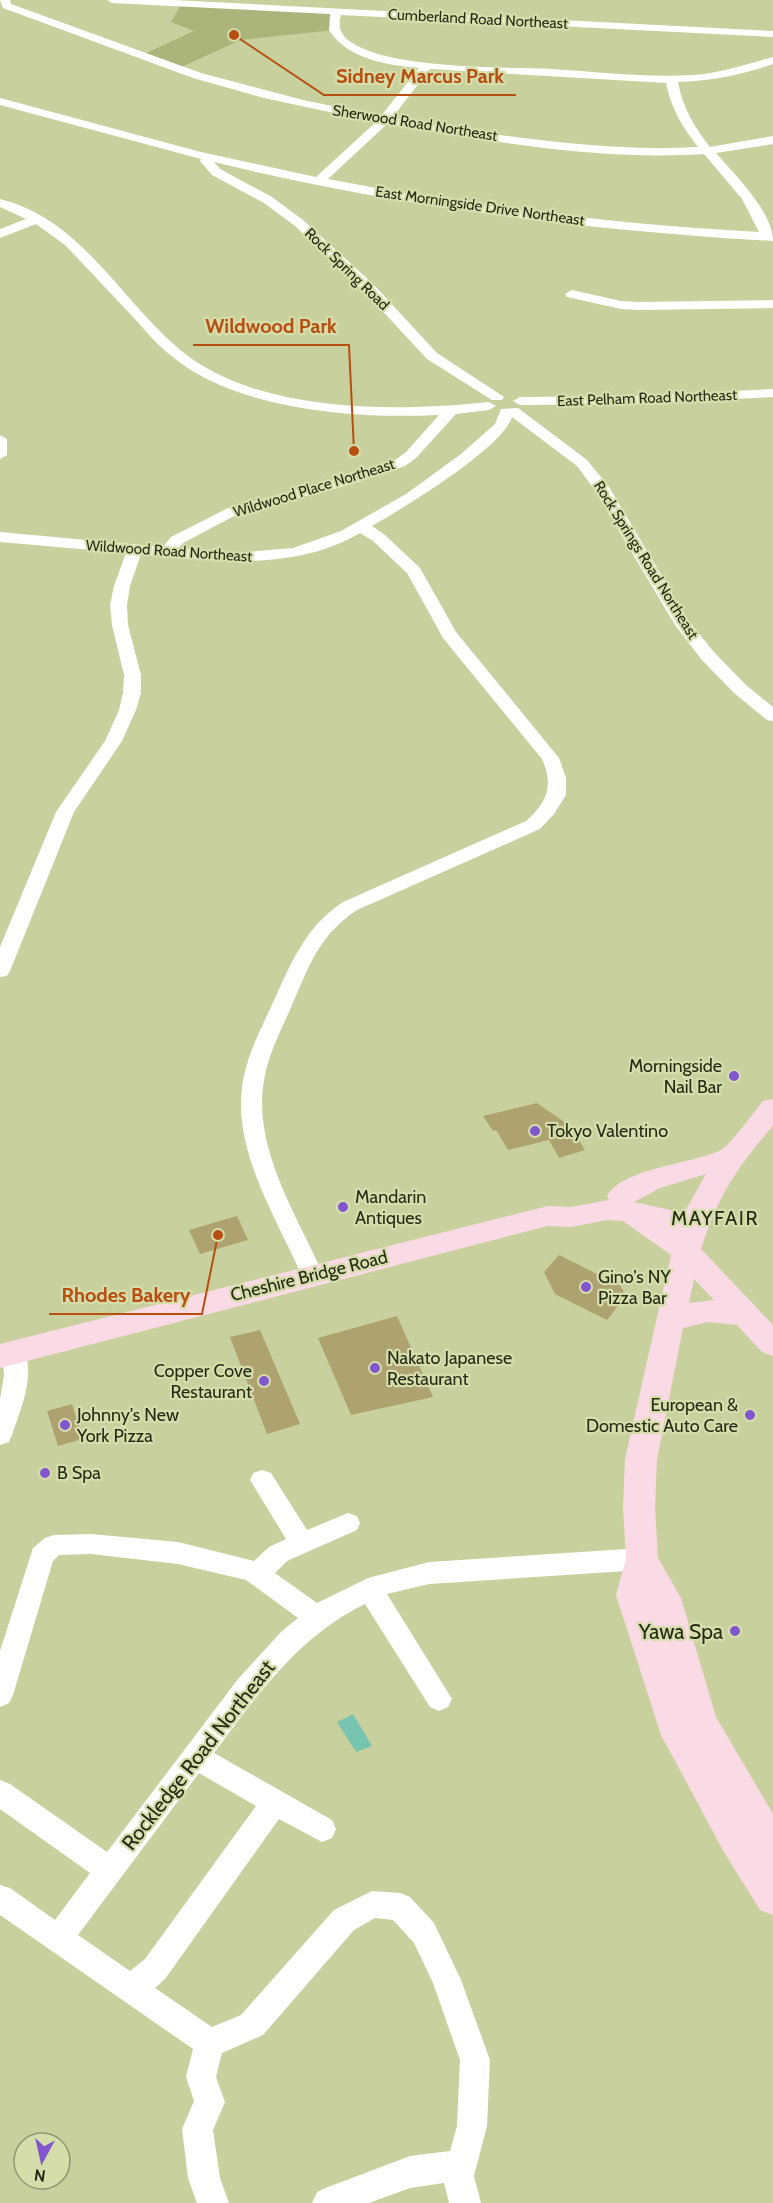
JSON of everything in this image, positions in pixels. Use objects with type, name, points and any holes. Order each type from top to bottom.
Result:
[{"type":"main road","points":[[773,1108],[732,1156],[693,1230],[647,1423],[641,1459],[639,1508],[642,1559],[632,1595],[673,1724],[737,1840],[773,1898]]},
{"type":"main road","points":[[693,1230],[650,1228],[625,1204],[650,1181],[732,1156]]},
{"type":"main road","name":"Cheshire Bridge Road","points":[[7,1354],[312,1274],[548,1216],[571,1217],[607,1210],[650,1197],[693,1230]]},
{"type":"main road","points":[[693,1230],[747,1315],[773,1344]]},
{"type":"main road","points":[[670,1321],[685,1313],[704,1311],[725,1311],[747,1315]]},
{"type":"main road","points":[[642,1559],[664,1598],[700,1721],[773,1848]]},
{"type":"street","name":"Sherwood Road Northeast","points":[[6,0],[4,3],[7,6],[177,69],[276,97],[386,120],[469,134],[572,146],[652,152],[708,151],[773,140]]},
{"type":"street","name":"Cumberland Road Northeast","points":[[112,0],[336,12],[487,14],[773,34]]},
{"type":"street","points":[[336,12],[333,22],[334,30],[349,45],[380,58],[426,66],[671,78],[730,74],[773,60]]},
{"type":"street","points":[[319,181],[351,155],[386,120],[405,98],[426,66]]},
{"type":"street","points":[[671,78],[672,93],[679,113],[689,130],[758,213],[770,236]]},
{"type":"street","points":[[0,89],[77,121]]},
{"type":"street","points":[[0,101],[77,121]]},
{"type":"street","name":"East Morningside Drive Northeast","points":[[77,121],[230,163],[419,199],[650,228],[770,236]]},
{"type":"street","name":"Rock Spring Road","points":[[190,152],[203,158],[216,172],[277,194],[299,223],[341,260],[432,356],[493,401],[508,396],[513,408]]},
{"type":"street","points":[[227,176],[220,168],[230,163]]},
{"type":"street","points":[[277,194],[304,177]]},
{"type":"street","points":[[0,203],[37,219],[70,242],[174,352],[214,378],[258,395],[311,406],[382,411],[452,410],[493,401]]},
{"type":"street","points":[[0,234],[37,219]]},
{"type":"street","points":[[572,294],[630,306],[773,304]]},
{"type":"street","name":"East Pelham Road Northeast","points":[[513,408],[773,393]]},
{"type":"street","name":"Wildwood Road Northeast","points":[[0,537],[234,558],[275,556],[315,547],[362,527],[411,497],[466,457],[501,426],[513,408]]},
{"type":"street","name":"Rock Springs Road Northeast","points":[[513,408],[582,463],[601,487],[681,622],[707,655],[740,688],[773,716]]},
{"type":"street","name":"Wildwood Place Northeast","points":[[166,552],[177,540],[233,511],[347,481],[400,463],[411,455],[452,410]]},
{"type":"street","points":[[0,439],[0,455]]},
{"type":"street","points":[[312,1274],[258,1149],[250,1102],[259,1060],[311,941],[327,922],[350,906],[532,825],[552,805],[559,781],[550,758],[449,634],[414,571],[379,538],[362,527]]},
{"type":"street","points":[[0,971],[65,812],[77,791],[112,746],[128,712],[132,672],[120,626],[118,605],[122,584],[135,549]]},
{"type":"street","points":[[0,1435],[16,1386],[18,1371],[7,1354]]},
{"type":"street","points":[[262,1480],[302,1544]]},
{"type":"street","points":[[257,1574],[278,1554],[348,1523]]},
{"type":"street","points":[[0,1695],[42,1555],[54,1545],[91,1544],[178,1553],[253,1571],[317,1618]]},
{"type":"street","name":"Rockledge Road Northeast","points":[[58,1938],[247,1687],[291,1639],[329,1609],[370,1589],[401,1578],[429,1573],[642,1559]]},
{"type":"street","points":[[370,1589],[439,1700]]},
{"type":"street","points":[[195,1756],[274,1804],[322,1829]]},
{"type":"street","points":[[0,1793],[109,1870]]},
{"type":"street","points":[[131,1989],[155,1969],[274,1804]]},
{"type":"street","points":[[0,1898],[210,2043]]},
{"type":"street","points":[[210,2043],[252,2025],[344,1920],[372,1904],[400,1907],[424,1933],[446,1980],[475,2061],[472,2126],[458,2176],[465,2203]]},
{"type":"street","points":[[210,2043],[201,2077],[210,2102],[197,2128],[204,2178],[213,2203]]},
{"type":"street","points":[[328,2203],[410,2172],[461,2165]]},
{"type":"green space","points":[[181,4],[336,12],[334,30],[241,40],[177,69],[140,56],[194,31],[171,22]]},
{"type":"water","points":[[353,1714],[372,1746],[356,1752],[337,1722]]},
{"type":"building","name":"Tokyo Valentino","points":[[537,1103],[570,1126],[585,1150],[559,1158],[549,1140],[508,1150],[496,1130],[493,1131],[483,1116]]},
{"type":"building","points":[[237,1216],[248,1240],[200,1254],[189,1230]]},
{"type":"building","name":"Gino's NY Pizza Bar","points":[[559,1255],[619,1285],[623,1290],[625,1297],[607,1320],[555,1294],[544,1272]]},
{"type":"building","name":"Nakato Japanese Restaurant","points":[[397,1316],[433,1397],[351,1415],[318,1338]]},
{"type":"building","name":"Copper Cove Restaurant","points":[[260,1330],[300,1424],[267,1434],[230,1337]]},
{"type":"building","name":"Johnny's New York Pizza","points":[[72,1404],[83,1439],[58,1446],[47,1411]]},
{"type":"place","name":"Sidney Marcus Park","points":[[234,35]]},
{"type":"place","name":"Wildwood Park","points":[[354,451]]},
{"type":"place","name":"Morningside Nail Bar","points":[[734,1076]]},
{"type":"place","name":"Tokyo Valentino","points":[[535,1131]]},
{"type":"place","name":"Mandarin Antiques","points":[[343,1207]]},
{"type":"place","name":"Rhodes Bakery","points":[[218,1235]]},
{"type":"place","name":"Gino's NY Pizza Bar","points":[[586,1287]]},
{"type":"place","name":"Nakato Japanese Restaurant","points":[[375,1368]]},
{"type":"place","name":"Copper Cove Restaurant","points":[[264,1381]]},
{"type":"place","name":"European & Domestic Auto Care","points":[[750,1415]]},
{"type":"place","name":"Johnny's New York Pizza","points":[[65,1425]]},
{"type":"place","name":"B Spa","points":[[45,1473]]},
{"type":"place","name":"Yawa Spa","points":[[735,1631]]},
{"type":"district","name":"MAYFAIR","points":[[715,1218]]}]
